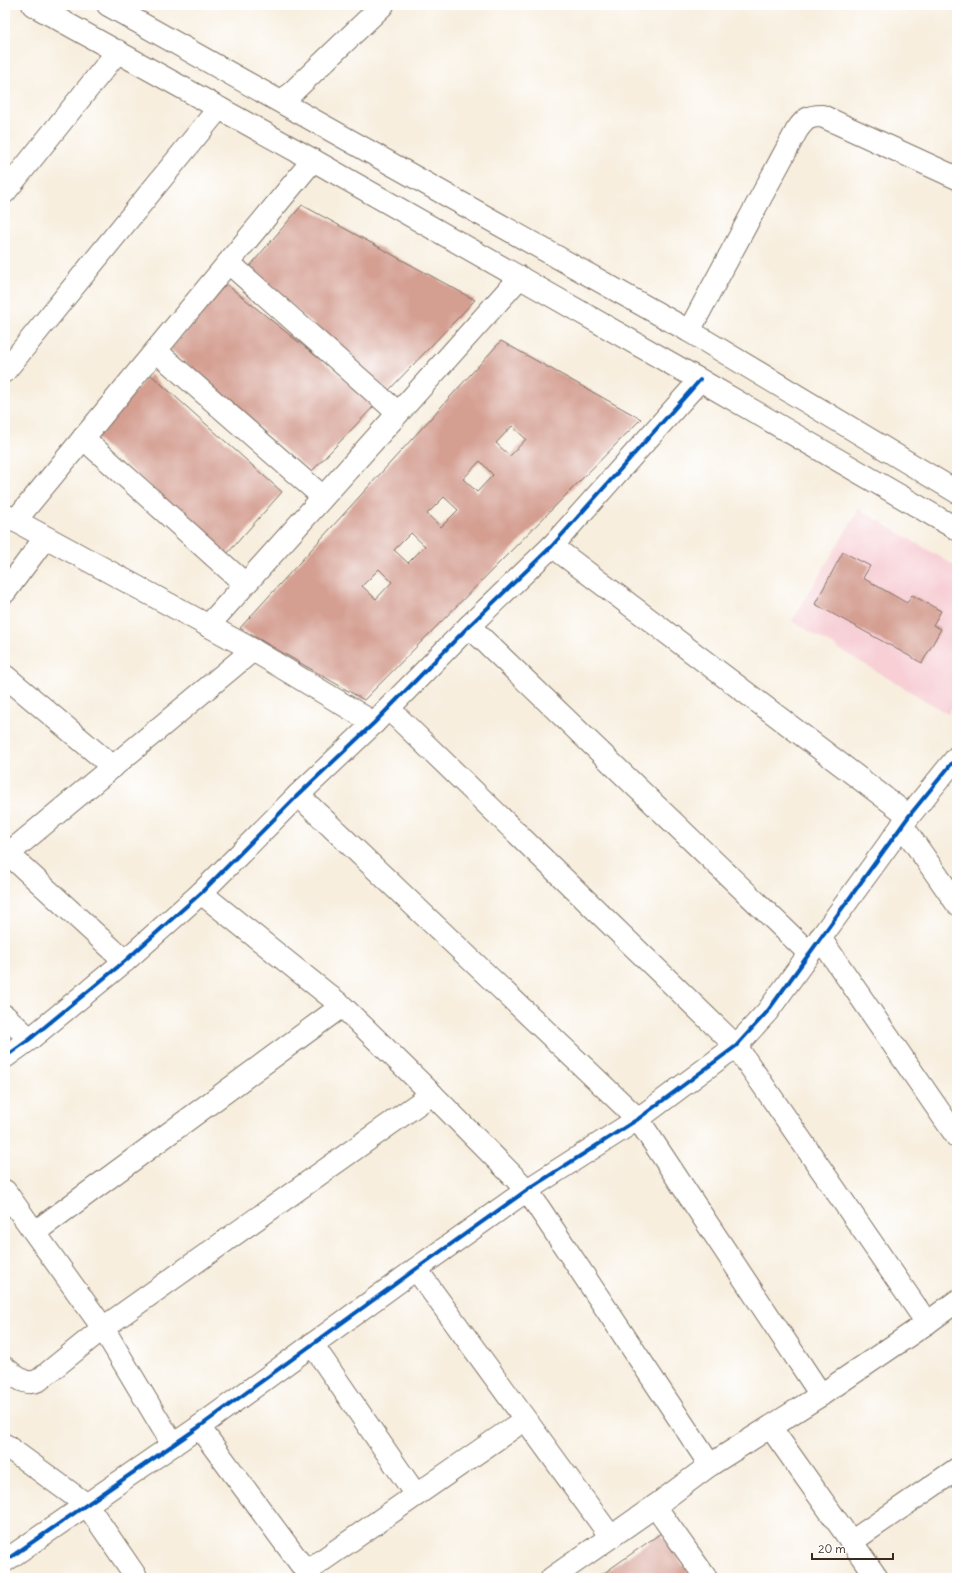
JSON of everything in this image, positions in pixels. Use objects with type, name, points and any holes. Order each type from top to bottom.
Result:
[{"type":"street","points":[[33,5],[118,51],[520,277],[957,529]]},
{"type":"street","points":[[108,5],[689,331],[957,492]]},
{"type":"street","points":[[282,102],[383,5]]},
{"type":"street","points":[[5,192],[118,51]]},
{"type":"street","points":[[5,371],[219,108]]},
{"type":"street","points":[[689,331],[797,130],[803,121],[811,116],[822,116],[957,178]]},
{"type":"street","points":[[313,160],[83,438],[10,518],[253,650],[382,716],[736,1046],[927,1323]]},
{"type":"street","points":[[229,263],[398,413]]},
{"type":"street","points":[[208,626],[520,277]]},
{"type":"street","points":[[156,351],[323,497]]},
{"type":"street","points":[[5,1057],[30,1039],[126,961],[201,893],[298,795],[382,716],[469,626],[552,546],[700,380]]},
{"type":"street","points":[[83,438],[245,584]]},
{"type":"street","points":[[5,592],[45,538]]},
{"type":"street","points":[[552,546],[905,820],[957,904]]},
{"type":"street","points":[[469,626],[814,945],[957,1137]]},
{"type":"street","points":[[126,961],[7,852],[113,767],[253,650]]},
{"type":"street","points":[[5,676],[113,767]]},
{"type":"street","points":[[5,1561],[199,1427],[527,1190],[638,1119],[736,1046],[767,1012],[905,820],[957,757]]},
{"type":"street","points":[[298,795],[638,1119],[821,1395]]},
{"type":"street","points":[[201,893],[342,1006],[527,1190],[710,1465]]},
{"type":"street","points":[[35,1232],[342,1006]]},
{"type":"street","points":[[5,1016],[30,1039]]},
{"type":"street","points":[[5,1368],[23,1381],[33,1383],[39,1380],[103,1328],[432,1094]]},
{"type":"street","points":[[5,1191],[103,1328],[174,1444]]},
{"type":"street","points":[[416,1269],[524,1420],[611,1537]]},
{"type":"street","points":[[552,1578],[655,1506],[710,1465],[771,1428],[821,1395],[957,1301]]},
{"type":"street","points":[[312,1344],[416,1495]]},
{"type":"street","points":[[199,1427],[309,1575],[416,1495],[524,1420]]},
{"type":"street","points":[[771,1428],[850,1542],[877,1578]]},
{"type":"street","points":[[5,1445],[87,1505],[137,1578]]},
{"type":"street","points":[[850,1542],[957,1469]]},
{"type":"street","points":[[655,1506],[706,1578]]},
{"type":"shaded area","points":[[859,509],[957,567],[957,699],[948,714],[792,621]]},
{"type":"building","points":[[302,205],[475,300],[388,391],[249,267]]},
{"type":"building","points":[[226,284],[376,404],[311,472],[170,349]]},
{"type":"building","points":[[501,341],[641,419],[364,700],[240,628]],"holes":[[[512,426],[526,439],[510,456],[496,443]],[[480,461],[493,475],[477,492],[463,479]],[[444,497],[458,510],[441,527],[427,514]],[[411,533],[425,546],[408,563],[394,550]],[[379,569],[392,582],[376,599],[362,586]]]},
{"type":"building","points":[[150,374],[282,492],[226,555],[95,437]]},
{"type":"building","points":[[843,552],[870,566],[863,578],[907,603],[912,595],[941,611],[933,625],[941,629],[922,663],[815,604]]},
{"type":"building","points":[[661,1533],[692,1578],[597,1578]]},
{"type":"cycle path","points":[[5,1057],[30,1039],[125,961],[201,893],[298,795],[374,723],[469,626],[552,546],[700,380]]},
{"type":"cycle path","points":[[5,1561],[199,1427],[527,1190],[638,1119],[736,1046],[767,1012],[909,816],[957,757]]}]
